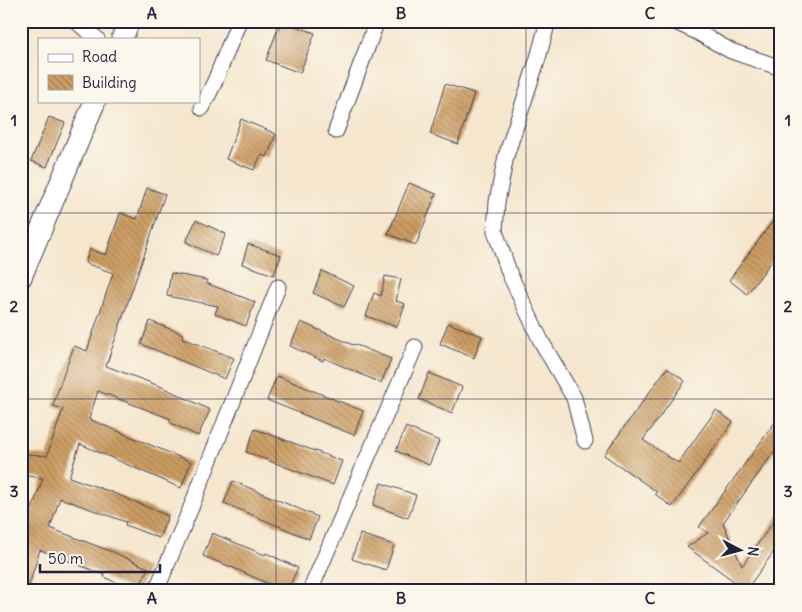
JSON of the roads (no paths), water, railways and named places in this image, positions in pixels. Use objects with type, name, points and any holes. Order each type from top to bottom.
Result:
[{"type":"main road","points":[[122,38],[129,21]]},
{"type":"main road","points":[[21,277],[95,102]]},
{"type":"street","points":[[76,21],[96,38]]},
{"type":"street","points":[[202,108],[239,21]]},
{"type":"street","points":[[336,131],[377,21]]},
{"type":"street","points":[[548,21],[506,156],[497,202],[495,231],[510,275],[541,341],[574,398],[585,440]]},
{"type":"street","points":[[672,21],[697,32],[731,51],[781,68]]},
{"type":"street","points":[[156,591],[278,287]]},
{"type":"street","points":[[310,591],[415,347]]}]
